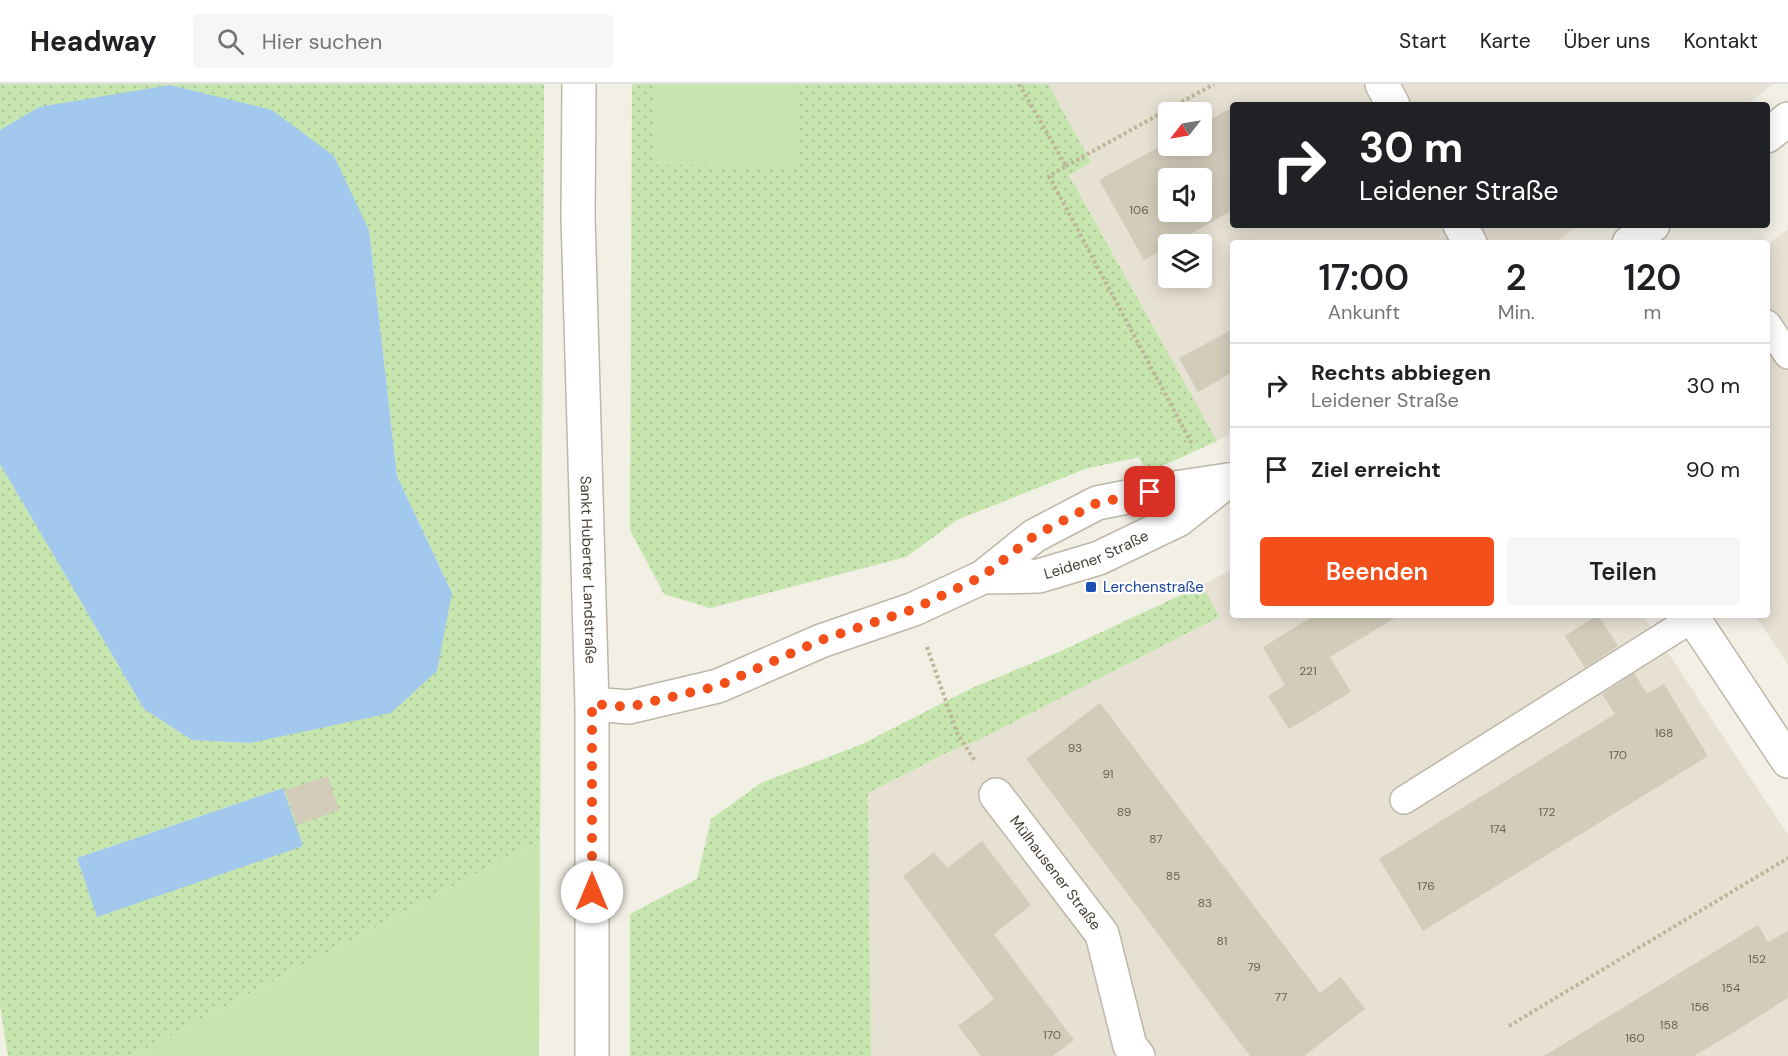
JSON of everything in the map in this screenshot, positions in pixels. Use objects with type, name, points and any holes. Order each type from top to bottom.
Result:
[{"type":"street","name":"Sankt Huberter Landstraße","points":[[579,84],[578,218],[592,704],[592,1056]]},
{"type":"street","points":[[1382,84],[1392,102]]},
{"type":"street","points":[[1770,134],[1788,119]]},
{"type":"street","points":[[1633,240],[1649,228]]},
{"type":"street","name":"Leidener Straße","points":[[592,704],[629,707],[718,686],[821,640],[914,609],[983,576],[1034,536],[1097,503],[1224,480]]},
{"type":"street","name":"Leidener Straße","points":[[983,576],[1039,576],[1099,558],[1178,520],[1224,480]]},
{"type":"street","points":[[1693,618],[1788,761]]},
{"type":"street","name":"Mülhausener Straße","points":[[996,795],[1102,934],[1130,1046],[1138,1056]]},
{"type":"lane","points":[[1770,328],[1788,355]]},
{"type":"lane","points":[[1404,800],[1689,618]]},
{"type":"path","points":[[1019,84],[1066,166]]},
{"type":"path","points":[[1215,84],[1049,176],[1224,480]]},
{"type":"path","points":[[914,609],[957,733],[996,795]]},
{"type":"path","points":[[1509,1026],[1788,858]]},
{"type":"shaded area","points":[[1048,84],[1773,84],[1750,102],[1230,102],[1230,228],[1576,228],[1559,240],[1230,240],[1230,434],[1217,441],[1069,174],[1091,162]]},
{"type":"shaded area","points":[[1788,229],[1788,665],[1757,618],[1770,618],[1770,243]]},
{"type":"shaded area","points":[[1230,571],[1230,618],[1645,618],[1788,835],[1788,1056],[871,1056],[868,793],[948,752],[977,741],[1219,617],[1202,585]]},
{"type":"green space","points":[[0,84],[544,84],[540,840],[132,1056],[8,1056],[0,1006],[0,464],[144,709],[192,740],[250,743],[452,593],[397,476],[369,230],[39,107],[0,130]],"holes":[[[283,788],[302,846],[97,916],[77,858]]]},
{"type":"green space","points":[[632,84],[1048,84],[1091,162],[1069,175],[1217,441],[1147,473],[1139,457],[1085,469],[957,520],[906,557],[710,608],[664,594],[630,530]]},
{"type":"green space","points":[[653,84],[796,84],[796,166],[653,165]]},
{"type":"green space","points":[[1202,585],[1219,617],[977,741],[948,752],[868,793],[871,1056],[630,1056],[630,914],[697,879],[711,819],[761,783],[860,745],[974,687],[1059,652]]},
{"type":"green space","points":[[540,840],[539,1056],[132,1056]]},
{"type":"water","points":[[170,85],[272,110],[334,156],[369,230],[397,476],[452,593],[437,671],[391,713],[250,743],[192,740],[144,709],[0,464],[0,130],[39,107]]},
{"type":"water","points":[[283,788],[303,846],[97,917],[77,858]]},
{"type":"building","points":[[1230,109],[1230,212],[1212,222],[1212,168],[1158,168],[1158,222],[1212,222],[1190,234],[1158,234],[1158,252],[1144,260],[1099,180],[1158,148],[1158,156],[1212,156],[1212,119]]},
{"type":"building","points":[[1230,331],[1230,374],[1198,392],[1179,358]]},
{"type":"building","points":[[1310,618],[1395,618],[1330,657],[1351,692],[1289,729],[1268,696],[1285,685],[1263,647]]},
{"type":"building","points":[[1593,618],[1600,618],[1618,646],[1585,668],[1565,636]]},
{"type":"building","points":[[1634,673],[1647,694],[1664,684],[1708,756],[1423,931],[1379,859],[1615,714],[1602,694]]},
{"type":"building","points":[[1100,703],[1320,993],[1341,977],[1365,1009],[1304,1056],[1250,1056],[1026,759]]},
{"type":"building","points":[[328,776],[339,810],[297,825],[285,790]]},
{"type":"building","points":[[982,841],[1031,905],[994,934],[1074,1040],[1053,1056],[981,1056],[958,1026],[994,999],[903,876],[934,852],[947,868]]},
{"type":"building","points":[[1758,925],[1768,942],[1788,931],[1788,998],[1736,1031],[1694,1056],[1544,1056]]},
{"type":"place","name":"Lerchenstraße","points":[[1091,587]]},
{"type":"route","points":[[592,892],[592,704],[629,707],[718,686],[821,640],[914,609],[983,576],[1034,536],[1097,503],[1150,492]]}]
